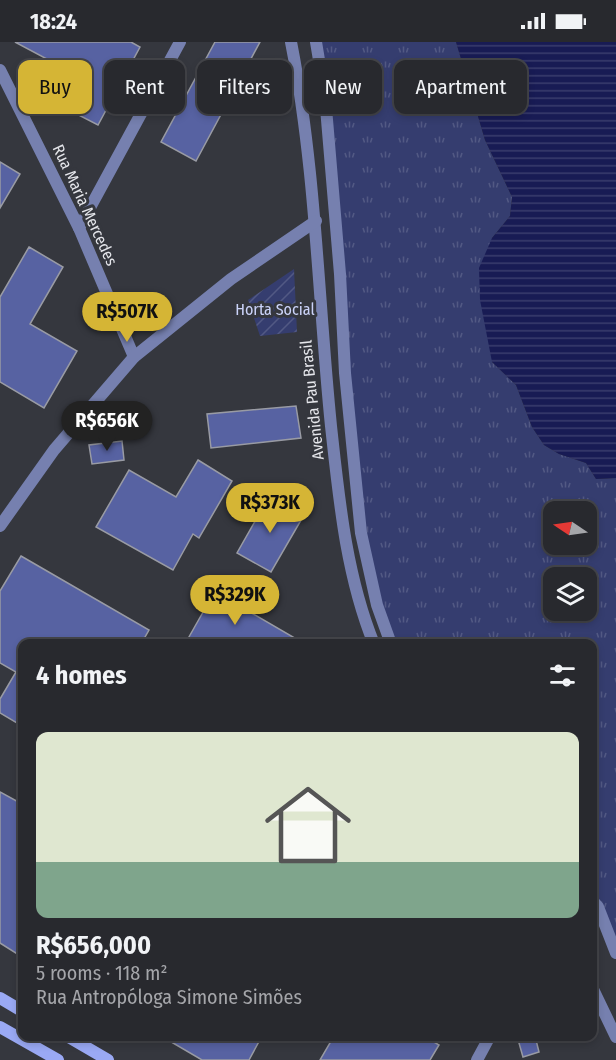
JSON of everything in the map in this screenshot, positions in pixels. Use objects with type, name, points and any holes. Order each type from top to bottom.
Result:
[{"type":"street","points":[[79,228],[180,42]]},
{"type":"street","name":"Avenida Pau Brasil","points":[[291,42],[308,144],[316,221],[320,309],[338,489],[362,613],[372,639]]},
{"type":"street","points":[[316,42],[325,96],[340,274],[345,373],[361,533],[376,604],[390,639]]},
{"type":"street","name":"Rua Maria Mercedes","points":[[0,70],[79,228],[134,357]]},
{"type":"street","points":[[0,526],[54,450],[134,357],[231,279],[316,221]]},
{"type":"street","points":[[597,906],[616,953]]},
{"type":"street","points":[[0,998],[18,1009]]},
{"type":"street","points":[[597,998],[616,1038]]},
{"type":"street","points":[[0,1027],[18,1037]]},
{"type":"street","points":[[25,1041],[58,1060]]},
{"type":"street","points":[[76,1041],[108,1060]]},
{"type":"street","points":[[477,1060],[487,1041]]},
{"type":"green space","points":[[316,42],[456,42],[461,60],[394,60],[394,114],[477,114],[485,140],[512,197],[510,216],[492,238],[492,362],[516,385],[532,427],[544,445],[559,454],[586,463],[596,479],[616,478],[616,953],[597,909],[597,639],[390,639],[361,533],[323,114],[382,114],[382,60],[318,60]]},
{"type":"green space","name":"Horta Social","points":[[294,269],[297,332],[260,336],[248,300]]},
{"type":"shaded area","points":[[456,42],[616,42],[616,478],[596,479],[586,463],[559,454],[544,445],[532,427],[516,385],[492,362],[480,300],[479,268],[492,238],[510,216],[512,197],[485,140],[477,114],[527,114],[527,60],[461,60]]},
{"type":"building","points":[[15,42],[131,42],[140,47],[133,60],[104,60],[104,114],[98,125],[77,114],[92,114],[92,60],[49,60]]},
{"type":"building","points":[[215,42],[260,42],[250,60],[205,60]]},
{"type":"building","points":[[197,75],[197,114],[221,114],[196,161],[161,142],[176,114],[185,114],[185,98]]},
{"type":"building","points":[[0,162],[20,174],[0,208]]},
{"type":"building","points":[[29,247],[63,267],[30,324],[77,351],[44,408],[0,382],[0,297]]},
{"type":"building","points":[[296,406],[301,438],[211,448],[207,414]]},
{"type":"building","points":[[122,441],[124,460],[92,464],[89,445]]},
{"type":"building","points":[[198,460],[232,481],[199,538],[193,534],[173,570],[96,527],[129,470],[176,497]]},
{"type":"building","points":[[270,495],[304,515],[271,572],[237,553]]},
{"type":"building","points":[[21,556],[149,630],[144,639],[18,639],[18,724],[0,713],[0,699],[16,672],[0,663],[0,591]]},
{"type":"building","points":[[215,591],[296,639],[188,639]]},
{"type":"building","points":[[0,792],[18,802],[18,954],[0,943]]},
{"type":"building","points":[[170,1041],[259,1041],[249,1060],[202,1060]]},
{"type":"building","points":[[331,1041],[432,1041],[439,1045],[430,1060],[320,1060]]},
{"type":"building","points":[[518,1041],[536,1041],[539,1052],[523,1057]]}]
